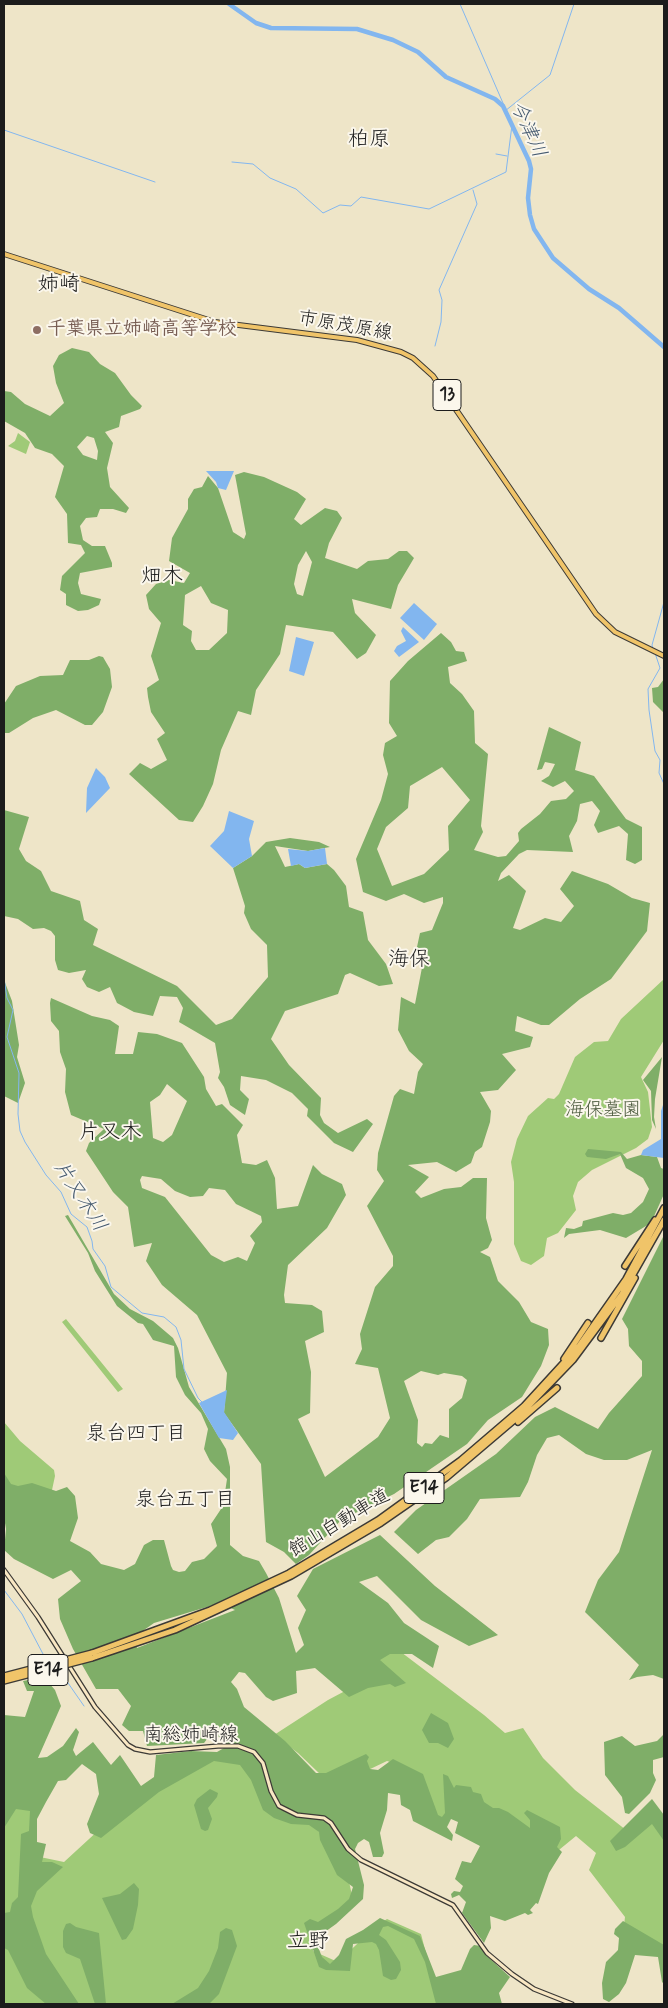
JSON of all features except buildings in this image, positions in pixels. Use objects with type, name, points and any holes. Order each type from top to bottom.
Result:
[{"type":"highway","points":[[625,1266],[664,1208]]},
{"type":"highway","name":"館山自動車道","points":[[4,1676],[92,1656],[210,1610],[266,1584],[339,1545],[443,1474],[494,1434],[532,1398],[569,1357],[601,1317],[633,1266],[664,1208]]},
{"type":"highway","name":"館山自動車道","points":[[4,1681],[175,1630],[291,1576],[381,1524],[480,1451],[527,1409],[582,1349],[612,1308],[652,1244],[664,1220]]},
{"type":"highway","points":[[601,1338],[626,1297],[652,1244]]},
{"type":"highway","points":[[532,1398],[563,1360],[588,1323]]},
{"type":"highway","points":[[480,1451],[557,1388]]},
{"type":"main road","name":"市原茂原線","points":[[4,254],[215,322],[357,340],[401,352],[413,358],[433,376],[596,614],[614,632],[664,656]]},
{"type":"main road","name":"南総姉崎線","points":[[4,1570],[42,1624],[95,1708],[128,1745],[135,1749],[150,1752],[218,1746],[238,1746],[254,1752],[263,1763],[271,1791],[279,1806],[297,1815],[324,1818],[331,1823],[348,1849],[361,1860],[453,1905],[487,1953],[512,1974],[539,1992],[572,2004]]},
{"type":"green space","points":[[72,348],[89,352],[100,364],[115,373],[131,395],[142,406],[140,409],[121,416],[119,427],[105,432],[113,443],[107,468],[110,487],[129,508],[126,513],[113,509],[100,509],[97,517],[86,518],[80,526],[83,540],[92,546],[105,546],[112,567],[80,573],[78,583],[81,594],[101,599],[99,605],[88,610],[78,611],[66,605],[66,594],[60,590],[62,576],[85,553],[81,545],[68,543],[67,514],[55,497],[64,466],[52,454],[35,448],[25,433],[4,421],[4,391],[11,392],[25,404],[50,416],[64,403],[56,383],[53,366],[59,355]],"holes":[[[87,436],[94,438],[98,451],[97,460],[83,455],[77,447]]]},
{"type":"green space","points":[[18,433],[30,442],[26,454],[8,446],[15,441]]},
{"type":"green space","points":[[244,472],[264,477],[297,492],[306,499],[294,519],[301,525],[325,508],[337,511],[342,518],[329,543],[325,558],[357,569],[368,561],[388,559],[399,551],[407,551],[414,558],[398,585],[391,609],[352,599],[355,613],[376,635],[366,653],[357,659],[333,632],[286,625],[280,654],[256,690],[251,715],[238,711],[221,750],[213,784],[193,822],[179,820],[129,774],[140,763],[151,769],[167,760],[157,739],[165,733],[151,712],[147,688],[159,680],[151,656],[161,623],[149,609],[146,595],[156,584],[169,580],[184,583],[190,573],[169,561],[172,538],[188,509],[188,499],[194,489],[202,487],[208,476],[218,488],[233,532],[244,539],[246,534],[235,475]],"holes":[[[306,551],[312,562],[303,596],[297,594],[294,584],[298,565]],[[201,586],[211,603],[228,610],[227,633],[209,650],[196,650],[191,641],[192,631],[183,625],[185,595]]]},
{"type":"green space","points":[[441,633],[451,642],[456,651],[464,652],[467,661],[448,667],[450,683],[462,694],[474,711],[475,743],[488,754],[481,826],[483,832],[474,850],[498,857],[506,856],[519,841],[518,833],[521,829],[540,814],[551,801],[566,799],[574,791],[565,781],[553,787],[541,781],[549,776],[555,764],[545,762],[542,769],[537,770],[549,727],[581,742],[575,770],[594,776],[626,819],[642,827],[642,860],[635,864],[626,860],[628,834],[619,826],[598,833],[594,825],[600,811],[592,801],[580,804],[577,821],[569,836],[573,852],[527,850],[519,854],[501,873],[498,881],[509,875],[526,891],[513,928],[520,930],[545,918],[561,922],[574,906],[560,889],[572,871],[608,884],[632,898],[650,903],[647,931],[611,979],[580,999],[549,1025],[541,1025],[517,1016],[515,1031],[533,1037],[530,1047],[502,1054],[516,1070],[498,1090],[480,1092],[491,1111],[490,1122],[482,1147],[475,1152],[471,1163],[456,1172],[437,1162],[408,1165],[429,1177],[415,1192],[421,1198],[444,1189],[461,1187],[473,1178],[487,1178],[486,1218],[492,1240],[488,1248],[480,1252],[490,1257],[498,1281],[519,1302],[531,1322],[548,1329],[549,1345],[541,1366],[522,1397],[488,1420],[467,1444],[394,1494],[341,1520],[309,1555],[296,1564],[284,1552],[266,1542],[261,1464],[224,1413],[227,1373],[197,1315],[162,1285],[146,1261],[152,1243],[134,1247],[128,1207],[113,1192],[86,1151],[89,1143],[104,1129],[71,1115],[65,1092],[66,1069],[60,1052],[59,1031],[51,1021],[50,1003],[51,998],[92,1016],[110,1020],[119,1026],[115,1054],[133,1054],[138,1032],[157,1034],[182,1043],[204,1077],[206,1089],[216,1106],[222,1104],[243,1125],[237,1135],[242,1163],[256,1165],[267,1160],[275,1178],[277,1209],[298,1206],[313,1165],[322,1174],[342,1184],[346,1195],[327,1228],[288,1265],[284,1295],[285,1303],[312,1305],[322,1311],[324,1332],[305,1341],[311,1372],[310,1413],[298,1419],[325,1477],[378,1437],[390,1418],[378,1368],[355,1364],[362,1349],[360,1334],[375,1287],[393,1266],[393,1256],[367,1206],[384,1181],[377,1170],[378,1153],[394,1096],[400,1089],[414,1094],[418,1072],[423,1064],[409,1051],[398,1030],[401,997],[415,1004],[425,952],[417,947],[420,933],[432,930],[443,903],[443,897],[424,903],[404,894],[386,901],[363,892],[356,859],[381,800],[388,774],[383,755],[385,743],[397,736],[389,723],[390,681],[408,661]],"holes":[[[442,767],[470,800],[448,826],[449,850],[424,874],[392,886],[377,849],[386,827],[408,808],[410,786]],[[167,1084],[187,1101],[172,1135],[163,1142],[153,1138],[150,1102],[160,1095]],[[142,1176],[161,1179],[175,1191],[190,1197],[203,1196],[209,1188],[225,1190],[236,1204],[261,1216],[262,1222],[250,1236],[255,1243],[247,1261],[238,1257],[224,1262],[211,1255],[165,1197],[142,1188],[140,1180]],[[421,1371],[438,1375],[444,1373],[462,1376],[467,1380],[462,1398],[449,1409],[449,1438],[440,1435],[432,1444],[425,1443],[422,1447],[417,1443],[418,1420],[404,1381]]]},
{"type":"green space","points":[[99,656],[103,657],[110,669],[112,687],[103,712],[92,725],[85,725],[56,710],[33,718],[9,733],[4,733],[4,704],[16,686],[40,676],[63,675],[70,660],[89,660]]},
{"type":"green space","points":[[664,679],[664,713],[653,702],[652,688],[658,687]]},
{"type":"green space","points":[[4,810],[29,817],[19,849],[26,861],[41,871],[51,891],[80,901],[84,920],[98,929],[93,945],[177,986],[216,1025],[232,1019],[268,977],[267,945],[251,929],[244,913],[245,906],[233,868],[252,856],[266,842],[290,838],[319,842],[330,847],[308,851],[275,846],[285,867],[299,864],[305,868],[327,864],[334,870],[346,886],[349,907],[363,912],[368,940],[386,964],[393,984],[379,986],[350,973],[345,975],[338,994],[285,1011],[271,1039],[289,1065],[321,1098],[320,1115],[324,1123],[338,1133],[367,1119],[373,1124],[353,1152],[334,1143],[307,1116],[308,1109],[292,1093],[266,1080],[241,1076],[240,1090],[249,1099],[245,1115],[230,1105],[224,1087],[218,1078],[220,1072],[215,1043],[179,1022],[183,1008],[177,997],[160,996],[153,1016],[134,1012],[117,1003],[110,987],[99,992],[87,987],[82,979],[86,970],[69,973],[58,970],[55,960],[55,936],[51,931],[44,928],[33,929],[18,919],[4,916]]},
{"type":"green space","name":"海保墓園","points":[[664,979],[664,1040],[641,1077],[648,1092],[652,1127],[648,1139],[636,1148],[592,1170],[578,1182],[573,1196],[576,1210],[558,1233],[547,1238],[544,1256],[531,1265],[521,1261],[514,1244],[514,1182],[511,1162],[517,1139],[528,1116],[548,1098],[554,1099],[559,1094],[575,1057],[594,1042],[608,1041],[621,1019]]},
{"type":"green space","points":[[4,980],[12,1001],[19,1045],[17,1057],[25,1083],[18,1103],[4,1096]]},
{"type":"green space","points":[[662,1057],[655,1099],[654,1117],[656,1129],[652,1120],[651,1091],[643,1080]]},
{"type":"green space","points":[[588,1149],[621,1152],[627,1159],[641,1155],[657,1157],[661,1168],[664,1169],[664,1194],[651,1223],[626,1238],[600,1230],[569,1234],[564,1238],[566,1228],[574,1229],[582,1226],[583,1221],[613,1213],[623,1215],[631,1213],[643,1202],[649,1189],[643,1178],[626,1168],[620,1154],[606,1159],[587,1157],[585,1154]]},
{"type":"green space","points":[[68,1215],[114,1294],[130,1309],[153,1321],[173,1338],[178,1348],[189,1387],[226,1449],[230,1467],[230,1545],[243,1556],[259,1561],[279,1598],[296,1653],[304,1645],[298,1628],[306,1610],[297,1596],[313,1569],[380,1535],[435,1586],[498,1635],[469,1646],[421,1620],[377,1576],[359,1582],[388,1603],[404,1623],[439,1646],[433,1668],[412,1654],[390,1654],[380,1660],[406,1683],[395,1687],[390,1684],[368,1688],[349,1697],[315,1668],[296,1671],[297,1693],[273,1701],[266,1697],[245,1673],[239,1672],[231,1682],[237,1689],[244,1707],[285,1741],[316,1773],[326,1773],[366,1754],[369,1757],[367,1761],[370,1769],[378,1770],[393,1759],[423,1774],[438,1815],[442,1817],[445,1813],[443,1774],[448,1776],[454,1788],[456,1785],[471,1787],[473,1792],[481,1794],[484,1802],[493,1808],[499,1808],[508,1812],[530,1828],[530,1820],[524,1813],[527,1810],[560,1827],[561,1839],[557,1847],[562,1852],[549,1873],[538,1904],[536,1903],[530,1910],[533,1913],[528,1915],[525,1913],[505,1921],[490,1916],[491,1928],[484,1943],[462,1913],[466,1902],[459,1895],[452,1898],[451,1894],[454,1891],[460,1892],[463,1886],[455,1879],[462,1861],[471,1863],[480,1846],[455,1833],[458,1822],[451,1819],[447,1827],[453,1835],[452,1841],[413,1821],[410,1810],[401,1805],[400,1795],[388,1793],[387,1810],[380,1833],[384,1853],[382,1857],[373,1857],[369,1842],[364,1839],[358,1843],[355,1849],[364,1885],[363,1899],[336,1924],[315,1939],[322,1957],[330,1964],[339,1955],[346,1939],[380,1918],[420,1936],[436,1977],[461,1970],[470,1949],[474,1945],[481,1946],[487,1956],[510,1977],[499,1993],[502,2004],[436,2004],[425,1962],[414,1939],[388,1926],[383,1927],[379,1935],[386,1940],[400,1962],[401,1970],[396,1979],[391,1980],[383,1976],[379,1950],[376,1944],[372,1942],[353,1944],[350,1971],[326,1970],[319,1967],[304,1923],[310,1919],[318,1922],[338,1909],[349,1899],[353,1887],[337,1875],[320,1840],[319,1832],[309,1825],[291,1824],[274,1818],[263,1810],[251,1780],[240,1765],[214,1761],[159,1792],[101,1838],[90,1833],[87,1824],[99,1794],[96,1774],[82,1764],[66,1780],[58,1781],[46,1802],[37,1819],[37,1842],[46,1844],[42,1862],[52,1862],[63,1867],[37,1891],[31,1906],[46,1954],[79,2004],[46,2004],[27,1988],[8,1950],[4,1948],[4,1913],[10,1912],[12,1903],[18,1897],[21,1834],[29,1831],[30,1811],[16,1809],[4,1828],[4,1715],[25,1717],[34,1691],[27,1691],[23,1681],[39,1678],[49,1683],[55,1690],[61,1706],[38,1758],[47,1757],[63,1746],[76,1728],[79,1732],[73,1750],[76,1756],[93,1742],[111,1765],[120,1755],[141,1786],[154,1777],[156,1755],[191,1751],[217,1752],[224,1748],[224,1739],[211,1734],[204,1743],[147,1746],[143,1731],[129,1731],[122,1725],[131,1706],[118,1689],[96,1689],[73,1649],[60,1619],[58,1599],[81,1581],[71,1570],[53,1579],[14,1559],[4,1550],[6,1529],[4,1517],[4,1473],[11,1484],[18,1486],[32,1483],[56,1491],[67,1487],[75,1496],[78,1518],[70,1541],[90,1552],[101,1564],[124,1570],[135,1564],[144,1545],[153,1540],[164,1540],[171,1566],[173,1570],[179,1572],[185,1571],[192,1562],[204,1559],[217,1546],[211,1524],[223,1506],[227,1479],[210,1461],[204,1449],[208,1429],[201,1413],[185,1395],[176,1377],[174,1346],[153,1340],[143,1324],[138,1323],[117,1306],[95,1271],[88,1253],[65,1216]],"holes":[[[220,1603],[235,1610],[137,1648],[134,1637],[154,1623]]]},
{"type":"green space","points":[[664,1235],[664,1679],[653,1675],[629,1680],[639,1665],[585,1612],[598,1580],[619,1552],[652,1450],[627,1460],[604,1460],[586,1454],[559,1435],[547,1438],[537,1455],[528,1482],[520,1497],[480,1499],[467,1519],[449,1537],[436,1540],[418,1554],[394,1532],[416,1510],[496,1454],[535,1417],[555,1407],[598,1429],[609,1413],[642,1376],[642,1361],[629,1346],[628,1329],[622,1319]]},
{"type":"green space","points":[[66,1319],[123,1389],[118,1392],[62,1322]]},
{"type":"green space","points":[[4,1422],[20,1441],[54,1470],[55,1476],[52,1490],[16,1494],[4,1484]]},
{"type":"green space","points":[[393,1646],[505,1733],[523,1728],[543,1758],[575,1790],[626,1830],[651,1815],[664,1832],[664,1962],[639,1939],[622,1943],[625,1917],[589,1870],[596,1853],[576,1836],[554,1854],[456,1800],[440,1825],[399,1765],[387,1761],[343,1782],[321,1775],[298,1753],[274,1735],[328,1700],[362,1682],[375,1654]]},
{"type":"green space","points":[[431,1713],[448,1723],[454,1739],[448,1748],[438,1743],[429,1743],[422,1730]]},
{"type":"green space","points":[[664,1734],[664,1757],[653,1760],[653,1773],[656,1780],[650,1793],[629,1814],[625,1813],[622,1797],[605,1775],[604,1742],[622,1736],[635,1746],[657,1741]]},
{"type":"green space","points":[[214,1758],[248,1763],[314,1824],[348,1877],[353,1900],[313,1931],[313,1951],[338,1962],[374,1928],[387,1919],[421,1934],[439,2004],[4,2004],[4,1818],[16,1800],[37,1803],[31,1843],[40,1857],[64,1862],[113,1817]]},
{"type":"green space","points":[[210,1789],[218,1793],[208,1808],[212,1819],[208,1830],[205,1831],[201,1829],[194,1805],[197,1799]]},
{"type":"green space","points":[[652,1799],[664,1815],[664,1841],[652,1824],[625,1847],[616,1851],[610,1841]]},
{"type":"green space","points":[[134,1883],[139,1889],[133,1929],[126,1939],[122,1940],[102,1898],[120,1894]]},
{"type":"green space","points":[[623,1921],[664,1945],[664,1984],[662,1982],[658,1957],[635,1955],[626,1983],[619,1994],[609,2002],[603,1999],[602,1983],[606,1962],[618,1950],[619,1938],[614,1934],[615,1929]]},
{"type":"green space","points":[[70,1923],[76,1927],[99,1933],[106,2004],[95,2004],[80,1959],[66,1953],[63,1947],[63,1931],[66,1924]]},
{"type":"green space","points":[[226,1928],[232,1930],[237,1946],[219,1994],[209,2004],[172,2004],[198,1988],[209,1971],[218,1948],[220,1932]]},
{"type":"water","points":[[206,471],[234,471],[226,490],[218,488],[216,482]]},
{"type":"water","points":[[414,603],[437,624],[424,640],[400,618]]},
{"type":"water","points":[[403,627],[419,642],[399,657],[394,651],[397,646],[406,641],[401,631]]},
{"type":"water","points":[[296,637],[314,642],[304,676],[289,671]]},
{"type":"water","points":[[96,768],[105,777],[110,788],[86,813],[87,788]]},
{"type":"water","points":[[229,811],[254,821],[249,839],[252,856],[233,868],[210,846],[224,831]]},
{"type":"water","points":[[325,848],[327,864],[305,868],[299,864],[291,866],[288,849],[308,851]]},
{"type":"water","points":[[663,1105],[664,1158],[641,1155],[643,1150],[661,1139],[661,1111]]},
{"type":"water","points":[[227,1390],[224,1412],[238,1433],[233,1440],[219,1438],[199,1403]]},
{"type":"waterway","name":"今津川","points":[[229,4],[256,23],[271,28],[357,29],[393,40],[418,52],[446,77],[495,99],[503,106],[529,161],[531,169],[528,198],[530,215],[534,229],[553,258],[589,289],[619,308],[664,347]]},
{"type":"waterway","points":[[460,4],[506,110]]},
{"type":"waterway","points":[[505,111],[550,75],[574,4]]},
{"type":"waterway","points":[[232,162],[253,164],[270,178],[296,189],[323,213],[340,205],[351,206],[361,197],[429,209],[506,172],[512,125]]},
{"type":"waterway","points":[[4,130],[155,182]]},
{"type":"waterway","points":[[496,154],[507,156]]},
{"type":"waterway","points":[[435,346],[441,322],[442,300],[439,290],[477,204],[473,190]]},
{"type":"waterway","name":"今津川","points":[[653,649],[652,645],[664,602]]},
{"type":"waterway","name":"今津川","points":[[655,653],[660,668],[648,689],[649,710],[655,751],[660,760],[659,773],[664,784]]},
{"type":"waterway","name":"片又木川","points":[[4,978],[7,998],[13,1010],[7,1037],[19,1073],[18,1114],[20,1131],[25,1142],[46,1175],[61,1192],[71,1214],[87,1227],[93,1249],[105,1266],[111,1287],[142,1313],[164,1317],[176,1327],[181,1340],[184,1369],[198,1398],[202,1402]]},
{"type":"waterway","points":[[4,1590],[22,1614],[43,1654],[51,1661]]},
{"type":"waterway","points":[[59,1670],[84,1706]]},
{"type":"place","name":"千葉県立姉崎高等学校","points":[[37,330]]},
{"type":"district","name":"柏原","points":[[369,141]]},
{"type":"district","name":"姉崎","points":[[59,286]]},
{"type":"district","name":"畑木","points":[[162,578]]},
{"type":"district","name":"海保","points":[[409,961]]},
{"type":"district","name":"片又木","points":[[110,1134]]},
{"type":"district","name":"泉台四丁目","points":[[136,1435]]},
{"type":"district","name":"泉台五丁目","points":[[185,1501]]},
{"type":"district","name":"立野","points":[[308,1943]]}]
